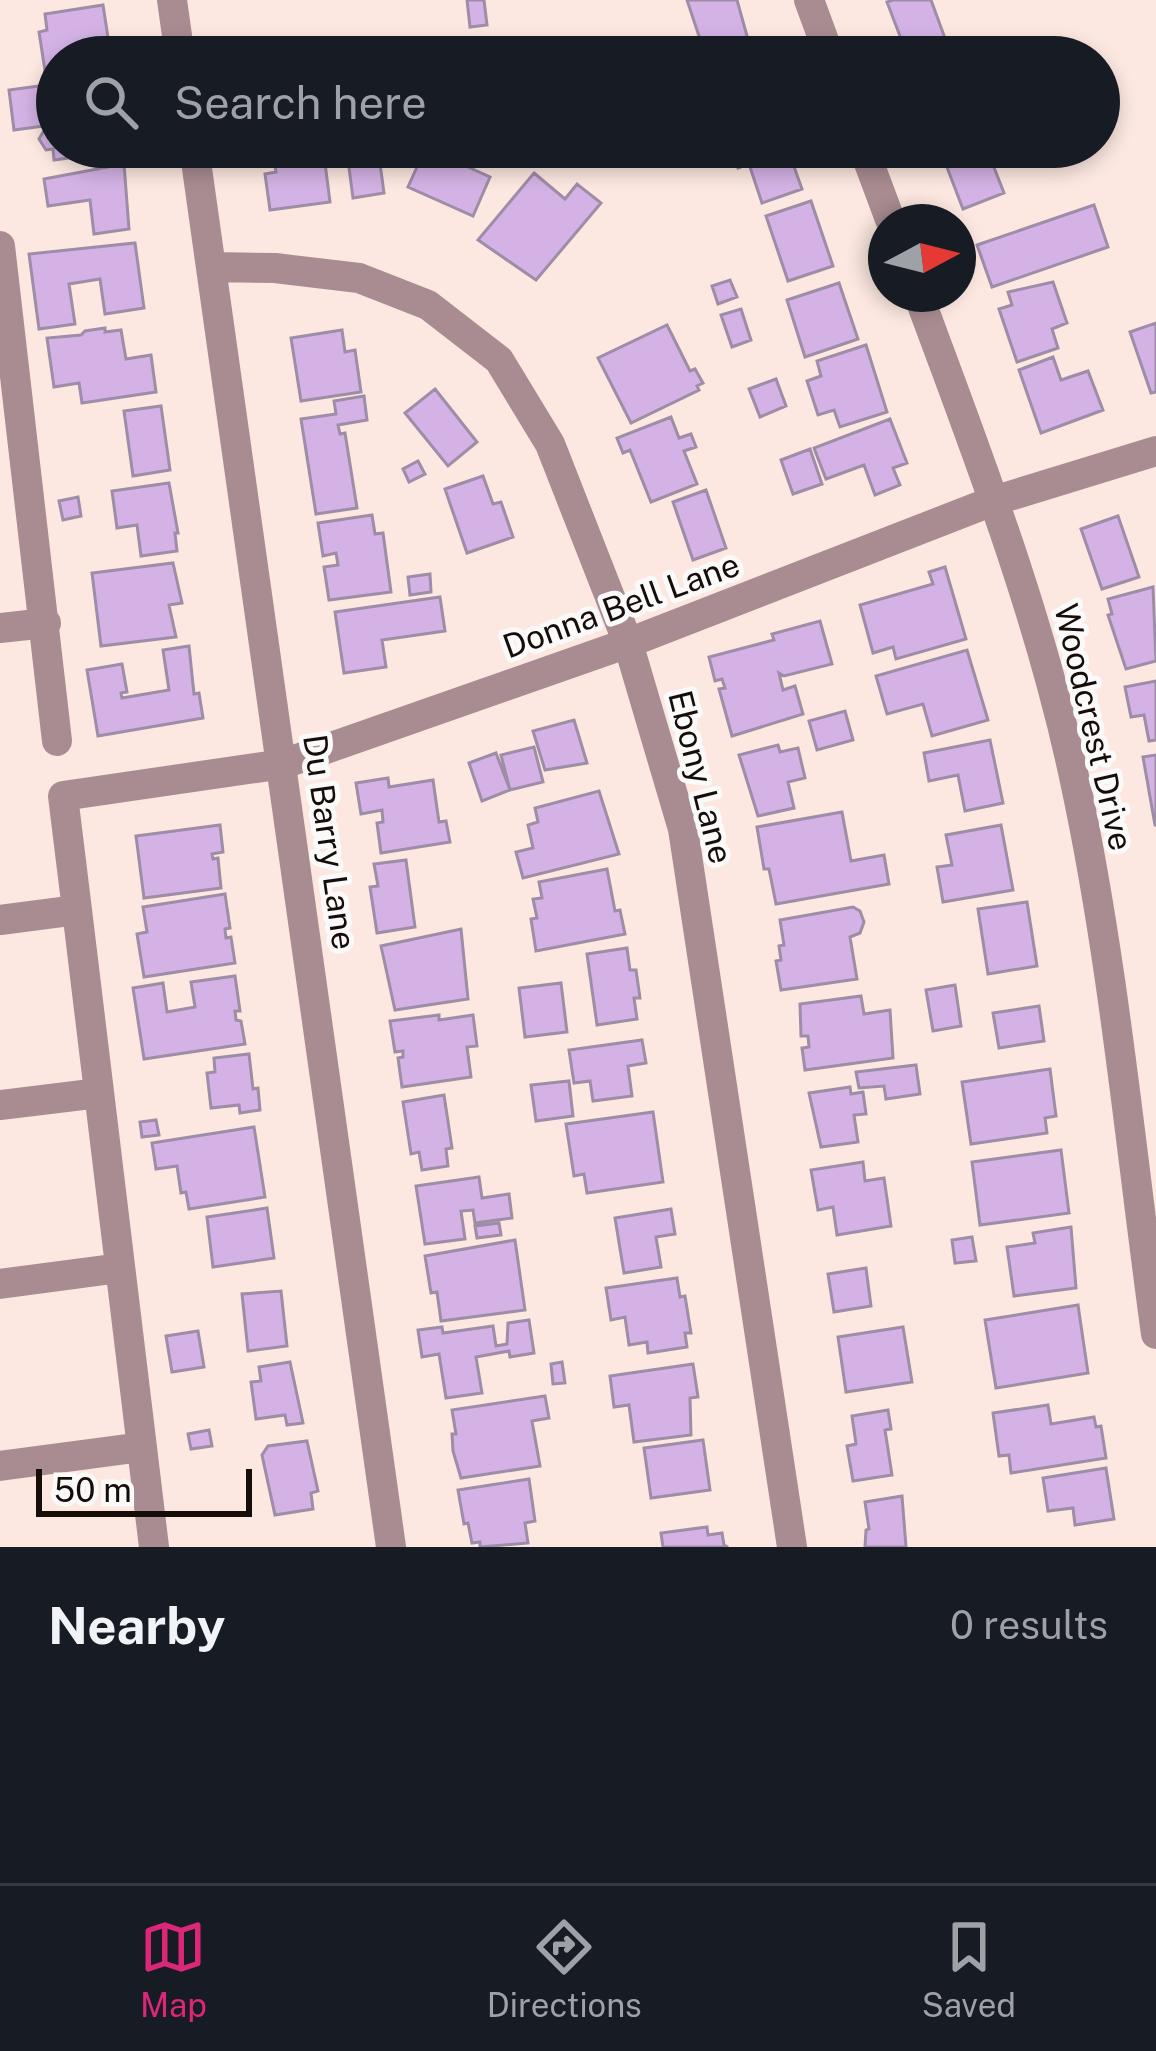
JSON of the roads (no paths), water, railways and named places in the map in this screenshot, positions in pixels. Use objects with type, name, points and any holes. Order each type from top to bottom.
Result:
[{"type":"street","points":[[172,0],[178,36]]},
{"type":"street","points":[[809,0],[822,36]]},
{"type":"street","name":"Du Barry Lane","points":[[197,168],[392,1547]]},
{"type":"street","points":[[871,168],[884,204]]},
{"type":"street","points":[[0,246],[57,741]]},
{"type":"street","name":"Ebony Lane","points":[[212,267],[275,268],[359,278],[428,305],[499,360],[550,444],[628,643],[683,829],[792,1547]]},
{"type":"street","name":"Woodcrest Drive","points":[[925,312],[1043,650],[1076,787],[1156,1334]]},
{"type":"street","name":"Donna Bell Lane","points":[[77,910],[63,796],[284,764],[628,643],[993,501],[1156,451]]},
{"type":"street","points":[[0,628],[46,622]]},
{"type":"street","points":[[0,920],[77,910],[154,1547]]},
{"type":"street","points":[[0,1105],[99,1093]]},
{"type":"street","points":[[0,1285],[120,1268]]},
{"type":"street","points":[[0,1466],[142,1447]]}]
